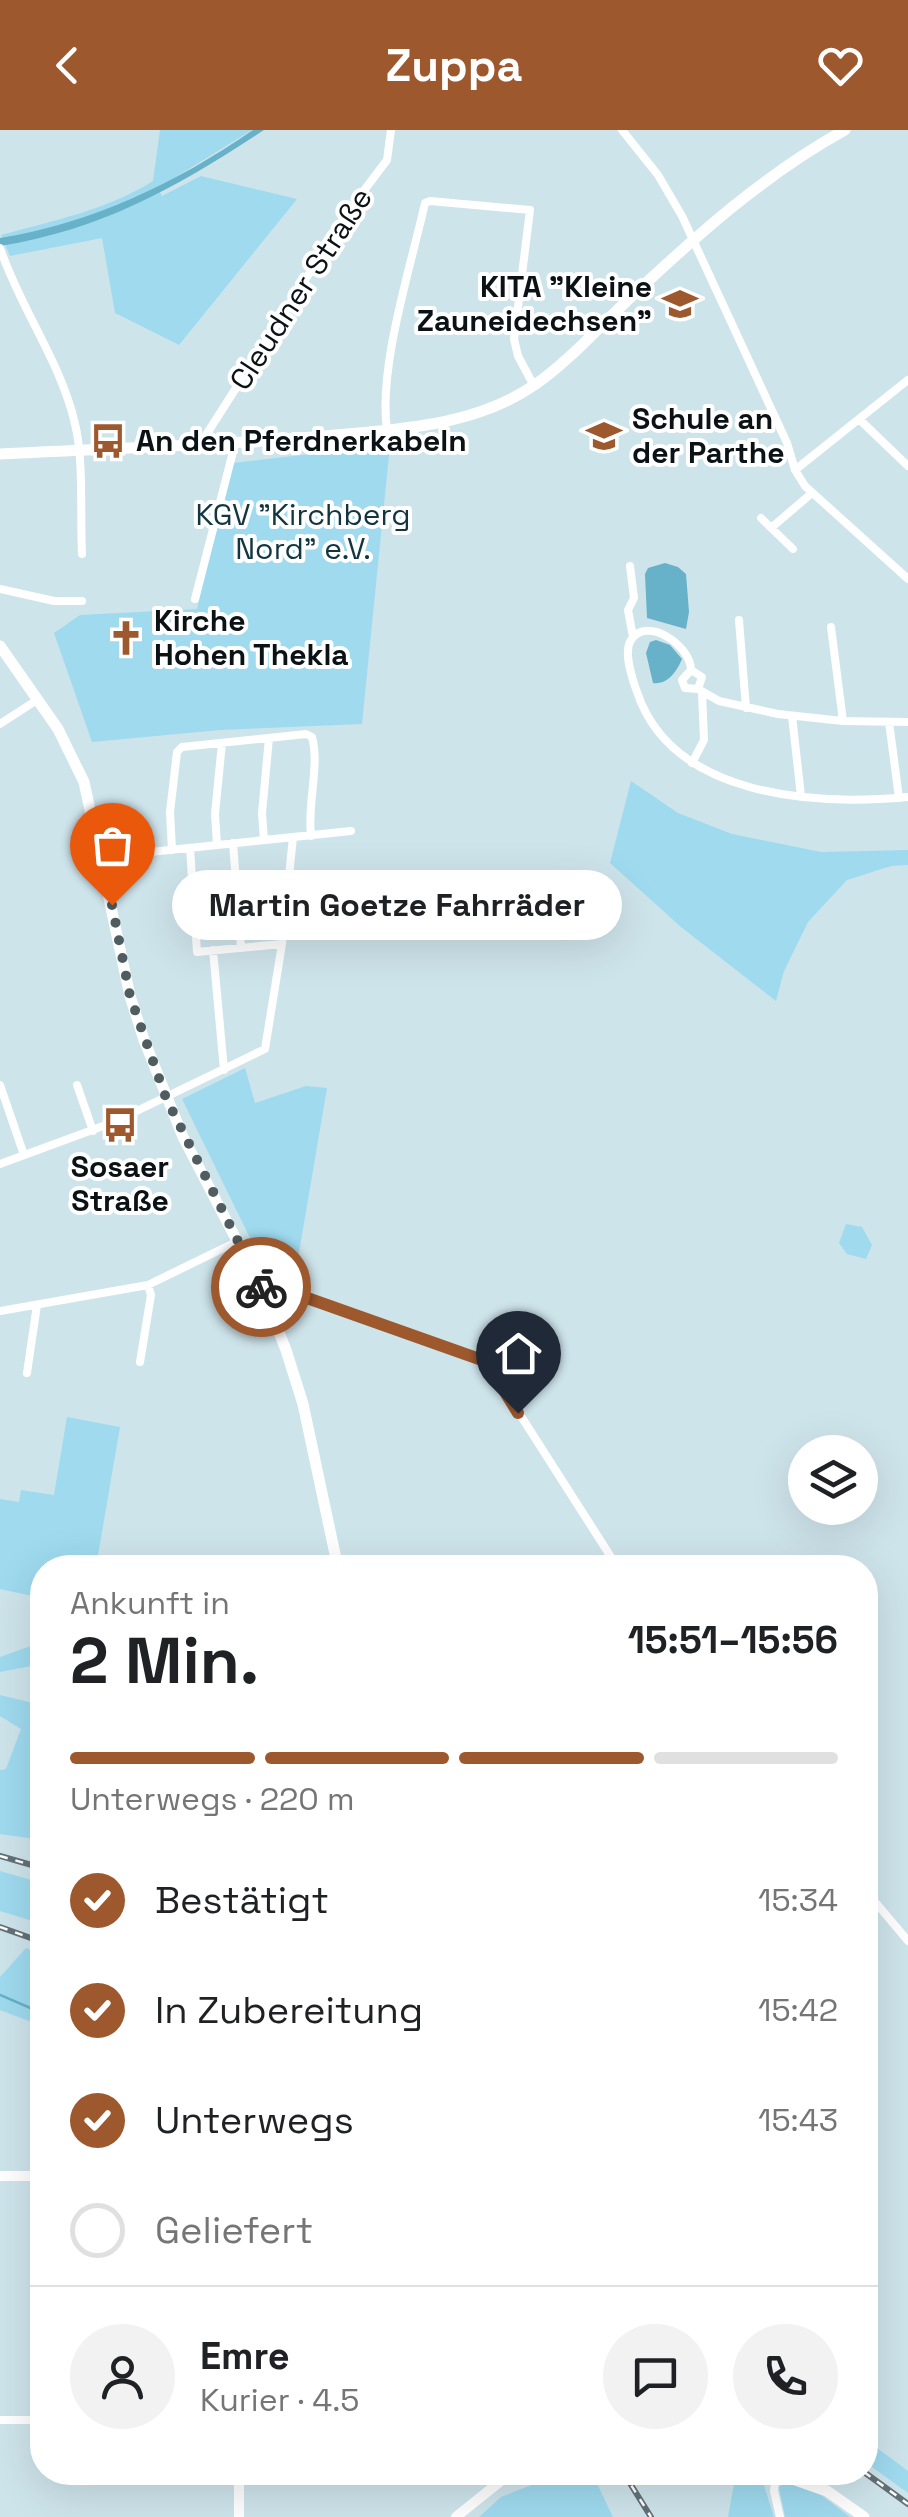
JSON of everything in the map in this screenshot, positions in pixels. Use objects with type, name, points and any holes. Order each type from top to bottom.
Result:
[{"type":"main road","points":[[0,454],[204,446],[387,430],[458,420],[511,400],[534,386],[756,188],[845,130]]},
{"type":"main road","points":[[0,646],[58,729],[84,782],[130,996],[166,1098],[262,1289],[286,1350],[303,1404],[335,1555]]},
{"type":"main road","points":[[809,2485],[827,2491],[864,2517]]},
{"type":"street","name":"Cleudner Straße","points":[[204,446],[206,435],[353,205],[388,160],[392,130]]},
{"type":"street","points":[[622,130],[658,175],[694,240],[787,443],[795,470],[812,493],[908,579]]},
{"type":"street","points":[[387,430],[385,407],[391,357],[426,202],[530,210],[514,339],[534,386]]},
{"type":"street","points":[[1,252],[52,361],[75,423],[82,554]]},
{"type":"street","points":[[795,470],[908,380]]},
{"type":"street","points":[[859,419],[908,466]]},
{"type":"street","points":[[195,599],[234,444]]},
{"type":"street","points":[[771,528],[812,493]]},
{"type":"street","points":[[760,518],[793,549]]},
{"type":"street","points":[[630,566],[634,594],[628,610],[633,637]]},
{"type":"street","points":[[0,588],[54,601],[82,601]]},
{"type":"street","points":[[739,620],[746,708]]},
{"type":"street","points":[[831,627],[843,721]]},
{"type":"street","points":[[692,763],[704,740],[702,677],[691,670],[688,654],[668,638],[644,631],[633,637],[628,646],[641,705],[665,742],[692,763],[714,775],[801,796],[867,801],[903,798],[890,722]]},
{"type":"street","points":[[691,670],[683,676],[689,691],[700,690],[719,701],[746,708],[843,721],[908,722]]},
{"type":"street","points":[[0,724],[37,700]]},
{"type":"street","points":[[792,716],[801,796]]},
{"type":"street","points":[[172,850],[170,812],[177,752],[182,746],[306,734],[314,739],[308,810],[311,836]]},
{"type":"street","points":[[264,840],[262,813],[269,738]]},
{"type":"street","points":[[217,845],[214,814],[222,743]]},
{"type":"street","points":[[102,857],[351,831]]},
{"type":"street","points":[[0,1164],[93,1130],[266,1049],[293,837]]},
{"type":"street","points":[[233,843],[242,948]]},
{"type":"street","points":[[190,848],[197,952],[282,944]]},
{"type":"street","points":[[213,950],[224,1070]]},
{"type":"street","points":[[0,1085],[24,1155]]},
{"type":"street","points":[[77,1085],[93,1130]]},
{"type":"street","points":[[0,1311],[148,1285],[236,1242]]},
{"type":"street","points":[[140,1362],[151,1295],[148,1285]]},
{"type":"street","points":[[262,1289],[279,1288],[482,1360],[610,1555]]},
{"type":"street","points":[[28,1373],[37,1305]]},
{"type":"street","points":[[878,1905],[908,1941]]},
{"type":"street","points":[[0,2176],[30,2176]]},
{"type":"street","points":[[0,2420],[30,2420]]},
{"type":"street","points":[[238,2485],[239,2517]]},
{"type":"street","points":[[456,2517],[496,2485]]},
{"type":"street","points":[[774,2485],[780,2517]]},
{"type":"green space","points":[[160,130],[252,130],[158,188],[162,196],[201,176],[297,199],[179,345],[115,313],[102,238],[10,256],[1,235],[98,207],[153,181]]},
{"type":"green space","name":"KGV \"Kirchberg Nord\" e.V.","points":[[390,445],[362,724],[220,730],[92,742],[54,633],[80,615],[197,609],[233,463]]},
{"type":"green space","points":[[631,781],[678,813],[732,834],[821,852],[908,850],[908,865],[891,866],[847,880],[808,922],[784,971],[776,1001],[681,927],[610,863]]},
{"type":"green space","points":[[245,1068],[255,1103],[306,1086],[327,1088],[294,1282],[270,1279],[182,1099]]},
{"type":"green space","points":[[846,1224],[862,1227],[872,1245],[866,1259],[847,1254],[839,1243]]},
{"type":"green space","points":[[67,1417],[120,1427],[98,1555],[30,1555],[30,1595],[0,1589],[0,1499],[19,1502],[21,1490],[54,1495]]},
{"type":"green space","points":[[30,1646],[30,1666],[0,1672],[0,1657]]},
{"type":"green space","points":[[0,1695],[30,1702],[30,1838],[0,1834],[0,1770],[6,1769],[21,1729],[0,1716]]},
{"type":"green space","points":[[0,1871],[30,1880],[30,1920],[0,1911]]},
{"type":"green space","points":[[26,1948],[30,1950],[30,2021],[0,2010],[0,1977]]},
{"type":"green space","points":[[878,2449],[908,2471],[908,2493],[878,2471]]},
{"type":"green space","points":[[532,2485],[598,2485],[613,2517],[479,2517],[501,2497]]},
{"type":"green space","points":[[734,2485],[764,2485],[774,2517],[728,2517]]},
{"type":"green space","points":[[793,2485],[821,2495],[850,2517],[785,2517],[779,2487]]},
{"type":"shaded area","points":[[253,130],[264,130],[201,170],[138,203],[73,229],[0,246],[0,238],[68,222],[164,184]]},
{"type":"shaded area","points":[[665,563],[686,574],[686,629],[647,618],[645,574],[648,568]]},
{"type":"shaded area","points":[[650,642],[670,645],[682,659],[667,679],[653,683],[646,653]]},
{"type":"waterway","points":[[0,1995],[30,2008]]},
{"type":"railway","points":[[0,1856],[30,1865]]},
{"type":"railway","points":[[0,1927],[30,1938]]},
{"type":"railway","points":[[878,2482],[908,2504]]},
{"type":"railway","points":[[631,2485],[651,2517]]},
{"type":"way so far","points":[[112,905],[130,996],[166,1098],[261,1287]]},
{"type":"place","name":"KITA \"Kleine Zauneidechsen\"","points":[[680,304]]},
{"type":"place","name":"Schule an der Parthe","points":[[604,436]]},
{"type":"place","name":"An den Pferdnerkabeln","points":[[108,441]]},
{"type":"place","name":"Kirche Hohen Thekla","points":[[126,638]]},
{"type":"place","name":"Martin Goetze Fahrräder","points":[[112,905]]},
{"type":"place","name":"Sosaer Straße","points":[[120,1125]]},
{"type":"route","points":[[261,1287],[279,1288],[482,1360],[518,1413]]}]
